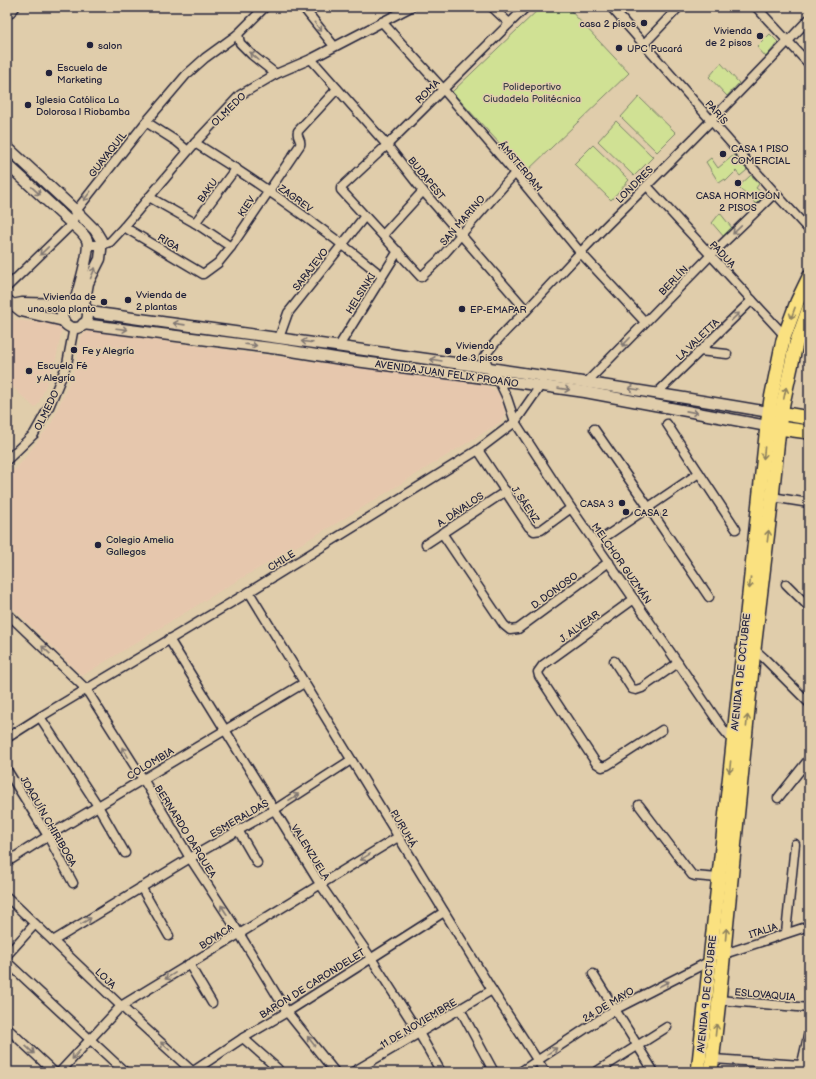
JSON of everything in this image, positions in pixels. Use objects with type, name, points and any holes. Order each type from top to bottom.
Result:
[{"type":"main road","points":[[7,13],[13,7]]},
{"type":"main road","name":"AVENIDA 9 DE OCTUBRE","points":[[698,1072],[733,742],[783,340],[797,302],[809,277]]},
{"type":"main road","name":"AVENIDA 9 DE OCTUBRE","points":[[775,413],[796,344],[809,308]]},
{"type":"main road","name":"AVENIDA JUAN FELIX PROAÑO","points":[[775,413],[809,418]]},
{"type":"main road","name":"AVENIDA 9 DE OCTUBRE","points":[[712,1065],[754,649],[772,498],[773,427]]},
{"type":"main road","name":"AVENIDA JUAN FELIX PROAÑO","points":[[773,427],[809,432]]},
{"type":"street","name":"GUAYAQUIL","points":[[7,287],[72,224],[76,211],[146,122],[186,75],[205,58],[238,34],[265,7]]},
{"type":"street","points":[[303,7],[334,46]]},
{"type":"street","name":"OLMEDO","points":[[101,242],[110,242],[194,143],[240,95],[276,74],[311,59],[411,7]]},
{"type":"street","points":[[492,7],[509,24]]},
{"type":"street","name":"ROMA","points":[[365,216],[341,189],[526,7]]},
{"type":"street","name":"PARÍS","points":[[611,7],[809,230]]},
{"type":"street","points":[[644,44],[679,7]]},
{"type":"street","points":[[756,7],[809,64]]},
{"type":"street","name":"LONDRES","points":[[489,368],[484,356],[503,333],[580,252],[647,186],[809,19]]},
{"type":"street","name":"ÁMSTERDAM","points":[[382,22],[443,89],[580,252],[645,322]]},
{"type":"street","points":[[238,34],[240,43],[252,55],[276,74]]},
{"type":"street","name":"BUDAPEST","points":[[311,59],[387,145],[423,191],[526,310]]},
{"type":"street","name":"KIEV","points":[[203,274],[218,263],[231,247],[300,145],[301,142],[297,135],[298,131],[337,89]]},
{"type":"street","points":[[146,122],[176,141],[188,151]]},
{"type":"street","name":"ZAGREV","points":[[194,143],[236,168],[269,191],[343,244],[382,276]]},
{"type":"street","points":[[7,147],[95,230],[101,242],[100,259],[78,305],[62,312],[62,317],[66,324],[79,326],[87,318],[78,305],[88,245],[87,240],[76,227],[7,164]]},
{"type":"street","name":"BAKU","points":[[195,223],[236,168]]},
{"type":"street","name":"SAN MARINO","points":[[398,251],[422,277],[462,235],[515,173]]},
{"type":"street","name":"PADUA","points":[[647,186],[785,336]]},
{"type":"street","points":[[383,235],[423,191]]},
{"type":"street","name":"BERLÍN","points":[[587,382],[711,255],[775,193]]},
{"type":"street","points":[[149,197],[195,223],[231,247]]},
{"type":"street","points":[[365,216],[398,251]]},
{"type":"street","name":"SARAJEVO","points":[[279,338],[288,313],[365,216]]},
{"type":"street","name":"RIGA","points":[[124,227],[203,274]]},
{"type":"street","points":[[88,245],[101,242]]},
{"type":"street","name":"HELSINKI","points":[[339,346],[398,251]]},
{"type":"street","name":"LA VALETTA","points":[[656,393],[752,300]]},
{"type":"street","name":"AVENIDA JUAN FELIX PROAÑO","points":[[10,302],[78,305],[97,313],[547,376],[775,413]]},
{"type":"street","name":"AVENIDA JUAN FELIX PROAÑO","points":[[10,302],[21,311],[64,321]]},
{"type":"street","name":"OLMEDO","points":[[7,460],[34,434],[49,407],[67,364],[79,326]]},
{"type":"street","name":"AVENIDA JUAN FELIX PROAÑO","points":[[79,326],[279,349],[348,360],[585,392],[773,427]]},
{"type":"street","points":[[699,351],[727,354]]},
{"type":"street","name":"MELCHOR GUZMÁN","points":[[489,368],[498,380],[507,398],[515,422],[571,508],[723,729],[733,742],[745,748]]},
{"type":"street","name":"CHILE","points":[[7,738],[478,450],[515,422],[547,376]]},
{"type":"street","points":[[667,424],[736,529]]},
{"type":"street","points":[[594,429],[709,598]]},
{"type":"street","name":"J. SÁENZ","points":[[478,450],[529,527],[534,531],[541,530],[571,508]]},
{"type":"street","points":[[596,543],[699,473]]},
{"type":"street","name":"A. DÁVALOS","points":[[426,544],[506,491]]},
{"type":"street","points":[[772,498],[809,503]]},
{"type":"street","name":"D. DONOSO","points":[[442,533],[504,625],[510,630],[518,629],[609,562]]},
{"type":"street","points":[[786,584],[809,607]]},
{"type":"street","name":"PURUHÁ","points":[[248,592],[492,990],[546,1072]]},
{"type":"street","name":"J. ALVEAR","points":[[634,599],[543,665],[538,672],[539,676],[596,763],[602,767],[608,765],[662,730]]},
{"type":"street","name":"BERNARDO DARQUEA","points":[[7,613],[86,689],[287,1012],[335,1072]]},
{"type":"street","name":"VALENZUELA","points":[[170,639],[320,884],[371,958],[419,1033],[440,1072]]},
{"type":"street","points":[[754,649],[809,702]]},
{"type":"street","points":[[614,661],[632,688],[636,690],[642,688],[678,663]]},
{"type":"street","name":"COLOMBIA","points":[[7,862],[304,682]]},
{"type":"street","points":[[40,717],[98,806],[125,853]]},
{"type":"street","points":[[778,798],[809,759]]},
{"type":"street","name":"ESMERALDAS","points":[[53,941],[190,858],[274,810],[351,760]]},
{"type":"street","name":"JOAQUÍN CHIRIBOGA","points":[[7,770],[48,836],[73,883]]},
{"type":"street","points":[[639,805],[692,875],[718,878]]},
{"type":"street","points":[[238,830],[257,863]]},
{"type":"street","name":"BOYACA","points":[[60,1072],[121,1006],[398,837]]},
{"type":"street","points":[[786,933],[795,844]]},
{"type":"street","points":[[141,888],[169,936]]},
{"type":"street","name":"LOJA","points":[[7,897],[121,1006],[193,1072]]},
{"type":"street","name":"BARON DE CARONDELET","points":[[193,1072],[243,1038],[287,1012],[444,912]]},
{"type":"street","points":[[7,955],[35,924]]},
{"type":"street","name":"ITALIA","points":[[724,954],[809,926]]},
{"type":"street","name":"24 DE MAYO","points":[[520,1072],[614,1010],[710,961]]},
{"type":"street","points":[[7,962],[125,1072]]},
{"type":"street","points":[[189,964],[212,1003]]},
{"type":"street","points":[[593,974],[654,1072]]},
{"type":"street","name":"11 DE NOVIEMBRE","points":[[354,1072],[492,990]]},
{"type":"street","name":"ESLOVAQUIA","points":[[719,1000],[809,1008]]},
{"type":"street","points":[[460,1009],[494,1072]]},
{"type":"street","points":[[596,1072],[667,1027]]},
{"type":"street","points":[[7,1028],[54,1072]]},
{"type":"street","points":[[712,1065],[803,1068],[809,1032]]},
{"type":"street","points":[[243,1038],[278,1069]]},
{"type":"shaded area","name":"Escuela Fé y Alegría","points":[[7,319],[58,325],[62,329],[56,359],[39,403],[35,408],[7,382]]},
{"type":"shaded area","points":[[91,330],[118,335],[485,385],[497,391],[503,404],[505,414],[501,422],[342,520],[230,585],[82,676],[7,603],[7,477],[21,463],[52,422],[74,371],[81,336]]},
{"type":"green space","name":"Polideportivo Ciudadela Politécnica","points":[[541,7],[567,7],[629,73],[526,172],[452,92]]},
{"type":"green space","points":[[770,34],[778,42],[766,57],[757,47]]},
{"type":"green space","points":[[721,63],[739,83],[727,96],[709,77]]},
{"type":"green space","points":[[639,97],[676,133],[657,152],[621,117]]},
{"type":"green space","points":[[616,121],[653,157],[634,176],[598,141]]},
{"type":"green space","points":[[593,145],[629,180],[611,200],[574,164]]},
{"type":"green space","points":[[734,155],[747,170],[740,176],[736,171],[726,181],[725,179],[719,183],[706,162],[711,158],[718,168]]},
{"type":"green space","points":[[751,175],[759,184],[756,188],[765,195],[756,204],[738,187]]},
{"type":"green space","points":[[720,213],[732,228],[724,237],[712,223]]},
{"type":"place","name":"casa 2 pisos","points":[[644,23]]},
{"type":"place","name":"Vivienda de 2 pisos","points":[[760,36]]},
{"type":"place","name":"salon","points":[[90,45]]},
{"type":"place","name":"UPC Pucará","points":[[619,48]]},
{"type":"place","name":"Escuela de Marketing","points":[[49,73]]},
{"type":"place","name":"Iglesia Católica La Dolorosa | Riobamba","points":[[28,105]]},
{"type":"place","name":"CASA 1 PISO COMERCIAL","points":[[723,154]]},
{"type":"place","name":"CASA HORMIGÓN 2 PISOS","points":[[738,183]]},
{"type":"place","name":"Vvienda de 2 plantas","points":[[128,300]]},
{"type":"place","name":"Vivienda de una sola planta","points":[[104,302]]},
{"type":"place","name":"EP-EMAPAR","points":[[462,309]]},
{"type":"place","name":"Fe y Alegría","points":[[74,350]]},
{"type":"place","name":"Vivienda de 3 pisos","points":[[448,351]]},
{"type":"place","name":"Escuela Fé y Alegría","points":[[29,371]]},
{"type":"place","name":"CASA 3","points":[[622,503]]},
{"type":"place","name":"CASA 2","points":[[626,512]]},
{"type":"place","name":"Colegio Amelia Gallegos","points":[[98,545]]}]
